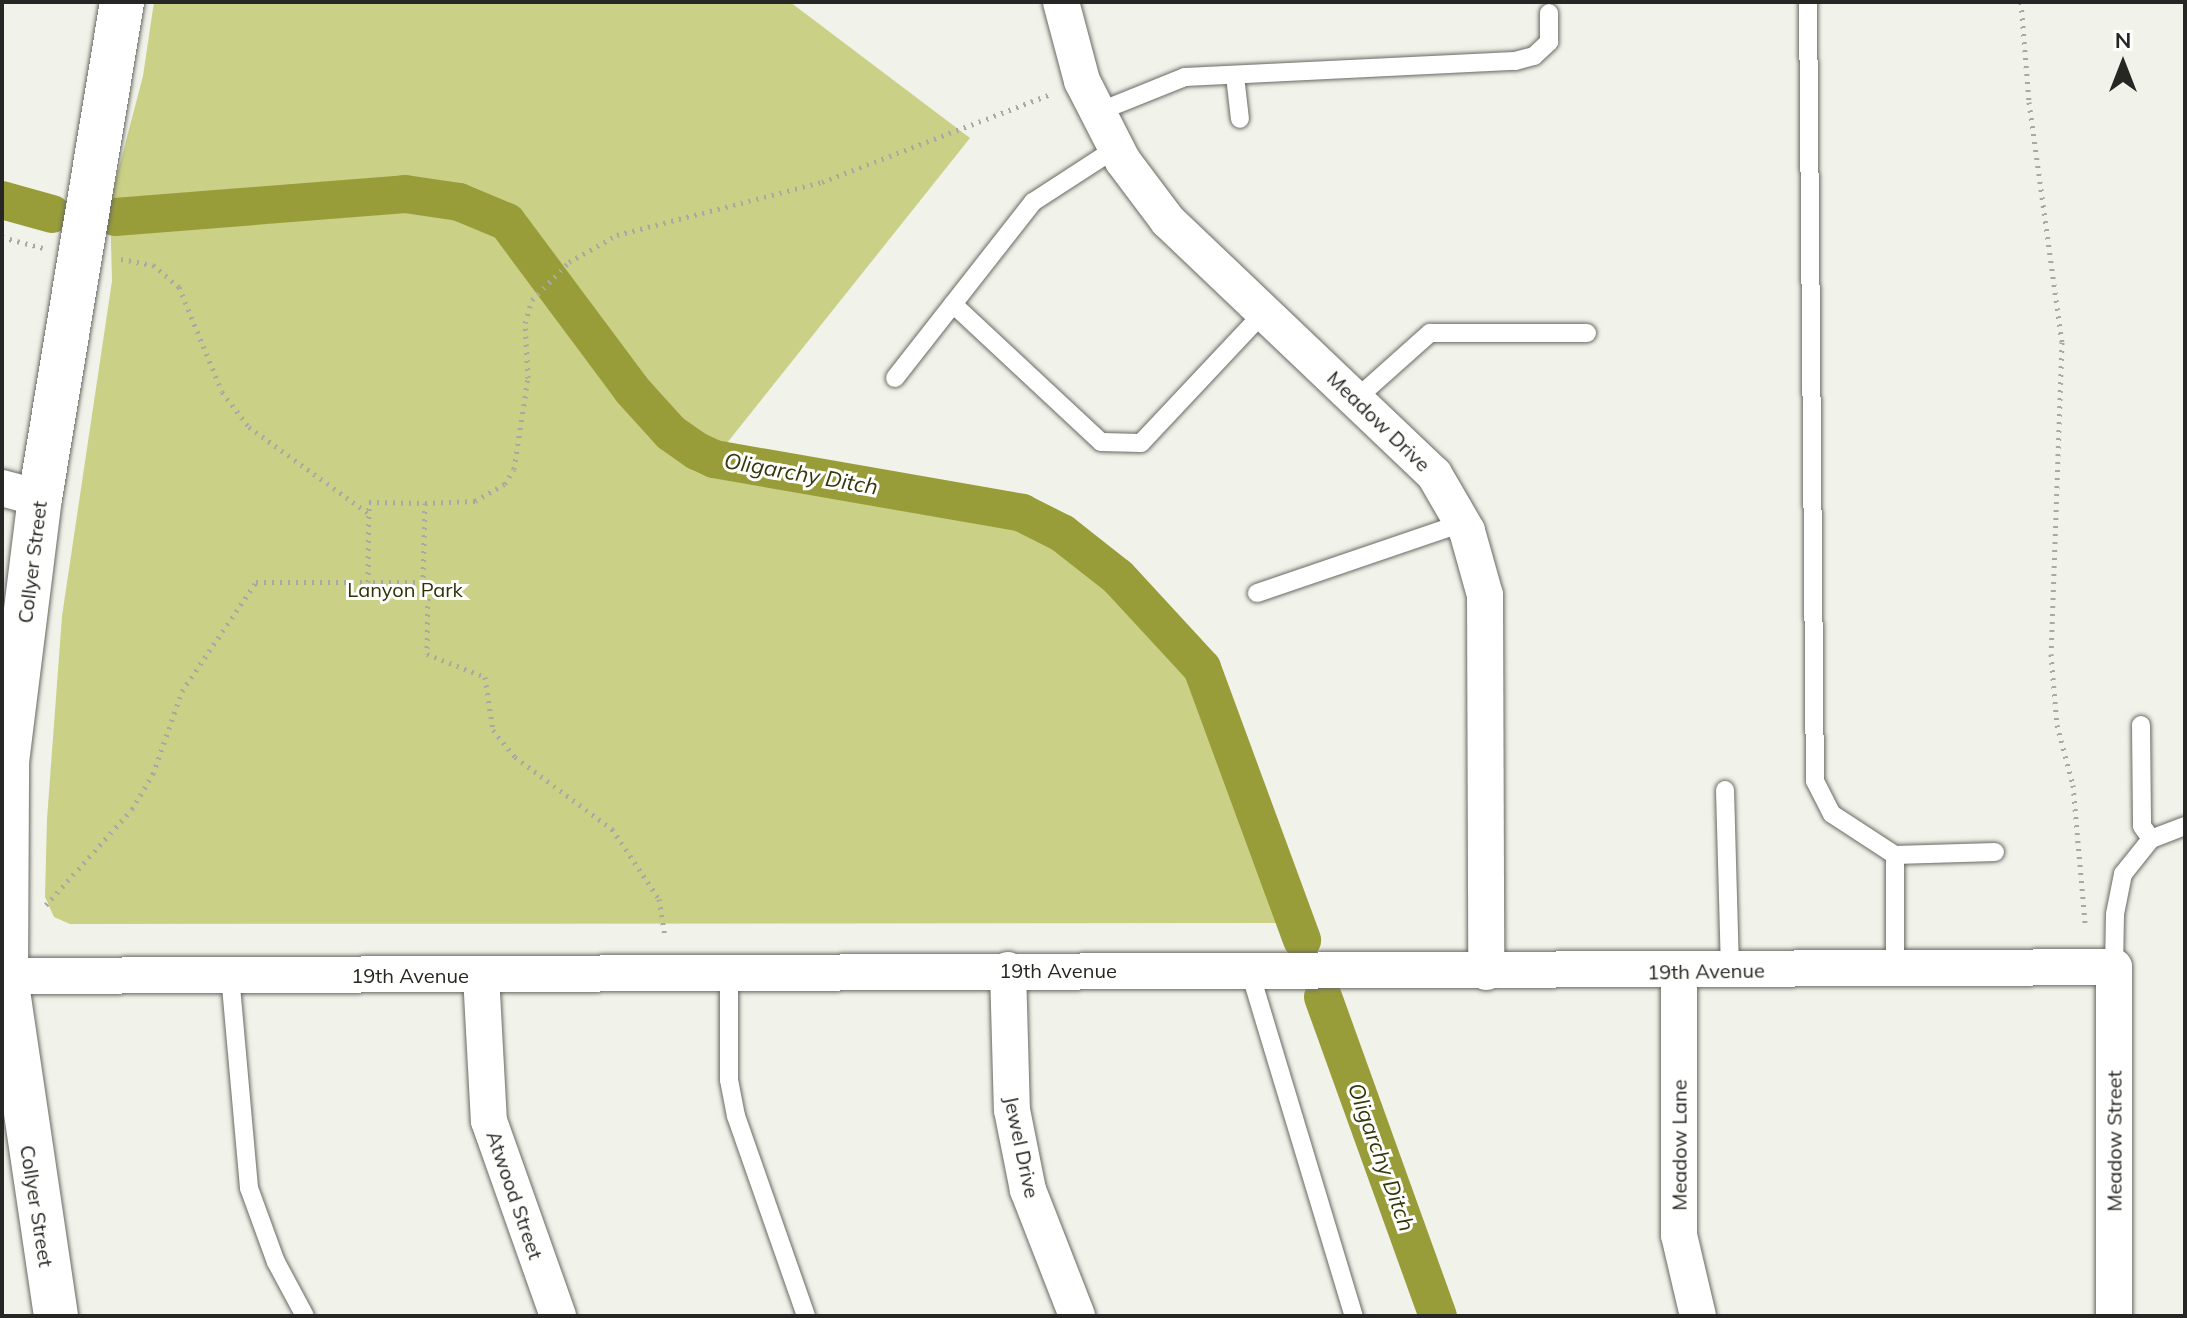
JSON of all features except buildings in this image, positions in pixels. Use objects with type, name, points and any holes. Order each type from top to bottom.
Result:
[{"type":"street","name":"Collyer Street","points":[[56,1316],[4,976],[7,762],[21,493],[82,254],[122,2]]},
{"type":"street","name":"Meadow Drive","points":[[1061,2],[1090,96],[1116,148],[1168,221],[1434,474],[1463,523],[1485,595],[1486,972]]},
{"type":"street","name":"19th Avenue","points":[[4,976],[2114,967]]},
{"type":"street","name":"Meadow Street","points":[[2114,967],[2114,1316]]},
{"type":"street","name":"Jewel Drive","points":[[1008,970],[1012,1110],[1028,1190],[1077,1316]]},
{"type":"street","name":"Meadow Lane","points":[[1679,971],[1679,1235],[1698,1316]]},
{"type":"street","name":"Atwood Street","points":[[481,975],[489,1121],[558,1316]]},
{"type":"lane","points":[[1808,2],[1815,781],[1832,814],[1895,855],[1995,852]]},
{"type":"lane","points":[[1090,96],[1185,77],[1515,61],[1534,56],[1549,42],[1549,13]]},
{"type":"lane","points":[[1235,76],[1240,119]]},
{"type":"lane","points":[[895,378],[1033,202],[1116,148]]},
{"type":"lane","points":[[953,304],[1101,442],[1141,443],[1265,311]]},
{"type":"lane","points":[[1357,398],[1430,333],[1587,333]]},
{"type":"lane","points":[[1257,593],[1463,523]]},
{"type":"lane","points":[[2141,725],[2142,826],[2151,839]]},
{"type":"lane","points":[[1725,790],[1730,970]]},
{"type":"lane","points":[[2114,967],[2115,914],[2123,874],[2151,839],[2185,826]]},
{"type":"lane","points":[[1895,855],[1895,968]]},
{"type":"lane","points":[[1249,969],[1354,1316]]},
{"type":"lane","points":[[729,973],[729,1080],[736,1116],[806,1316]]},
{"type":"lane","points":[[230,975],[249,1188],[276,1262],[305,1316]]},
{"type":"path","points":[[2021,2],[2029,102],[2062,342],[2051,654],[2057,725],[2073,785],[2079,897],[2086,927]]},
{"type":"path","points":[[368,582],[369,502],[475,501],[505,484],[514,469],[523,427],[525,323],[532,300],[569,262],[636,228],[880,162],[1090,96]]},
{"type":"path","points":[[82,254],[133,260],[169,274],[188,303],[229,406],[268,443],[369,514]]},
{"type":"path","points":[[423,582],[425,503]]},
{"type":"path","points":[[43,908],[132,809],[153,774],[182,691],[256,582],[428,582],[427,654],[485,677],[493,730],[515,757],[601,819],[626,847],[659,899],[666,973]]},
{"type":"green space","name":"Lanyon Park","points":[[154,2],[790,2],[970,138],[715,458],[1022,513],[1062,533],[1118,577],[1202,668],[1295,923],[70,924],[54,917],[45,897],[47,819],[62,616],[112,281],[110,202],[143,76]]},
{"type":"waterway","name":"Oligarchy Ditch","points":[[115,217],[405,194],[459,202],[507,222],[632,390],[671,433],[697,451],[714,459],[1022,513],[1062,533],[1118,577],[1202,668],[1302,940]]},
{"type":"waterway","name":"Oligarchy Ditch","points":[[2,200],[52,214]]},
{"type":"waterway","name":"Oligarchy Ditch","points":[[1323,997],[1438,1316]]}]
